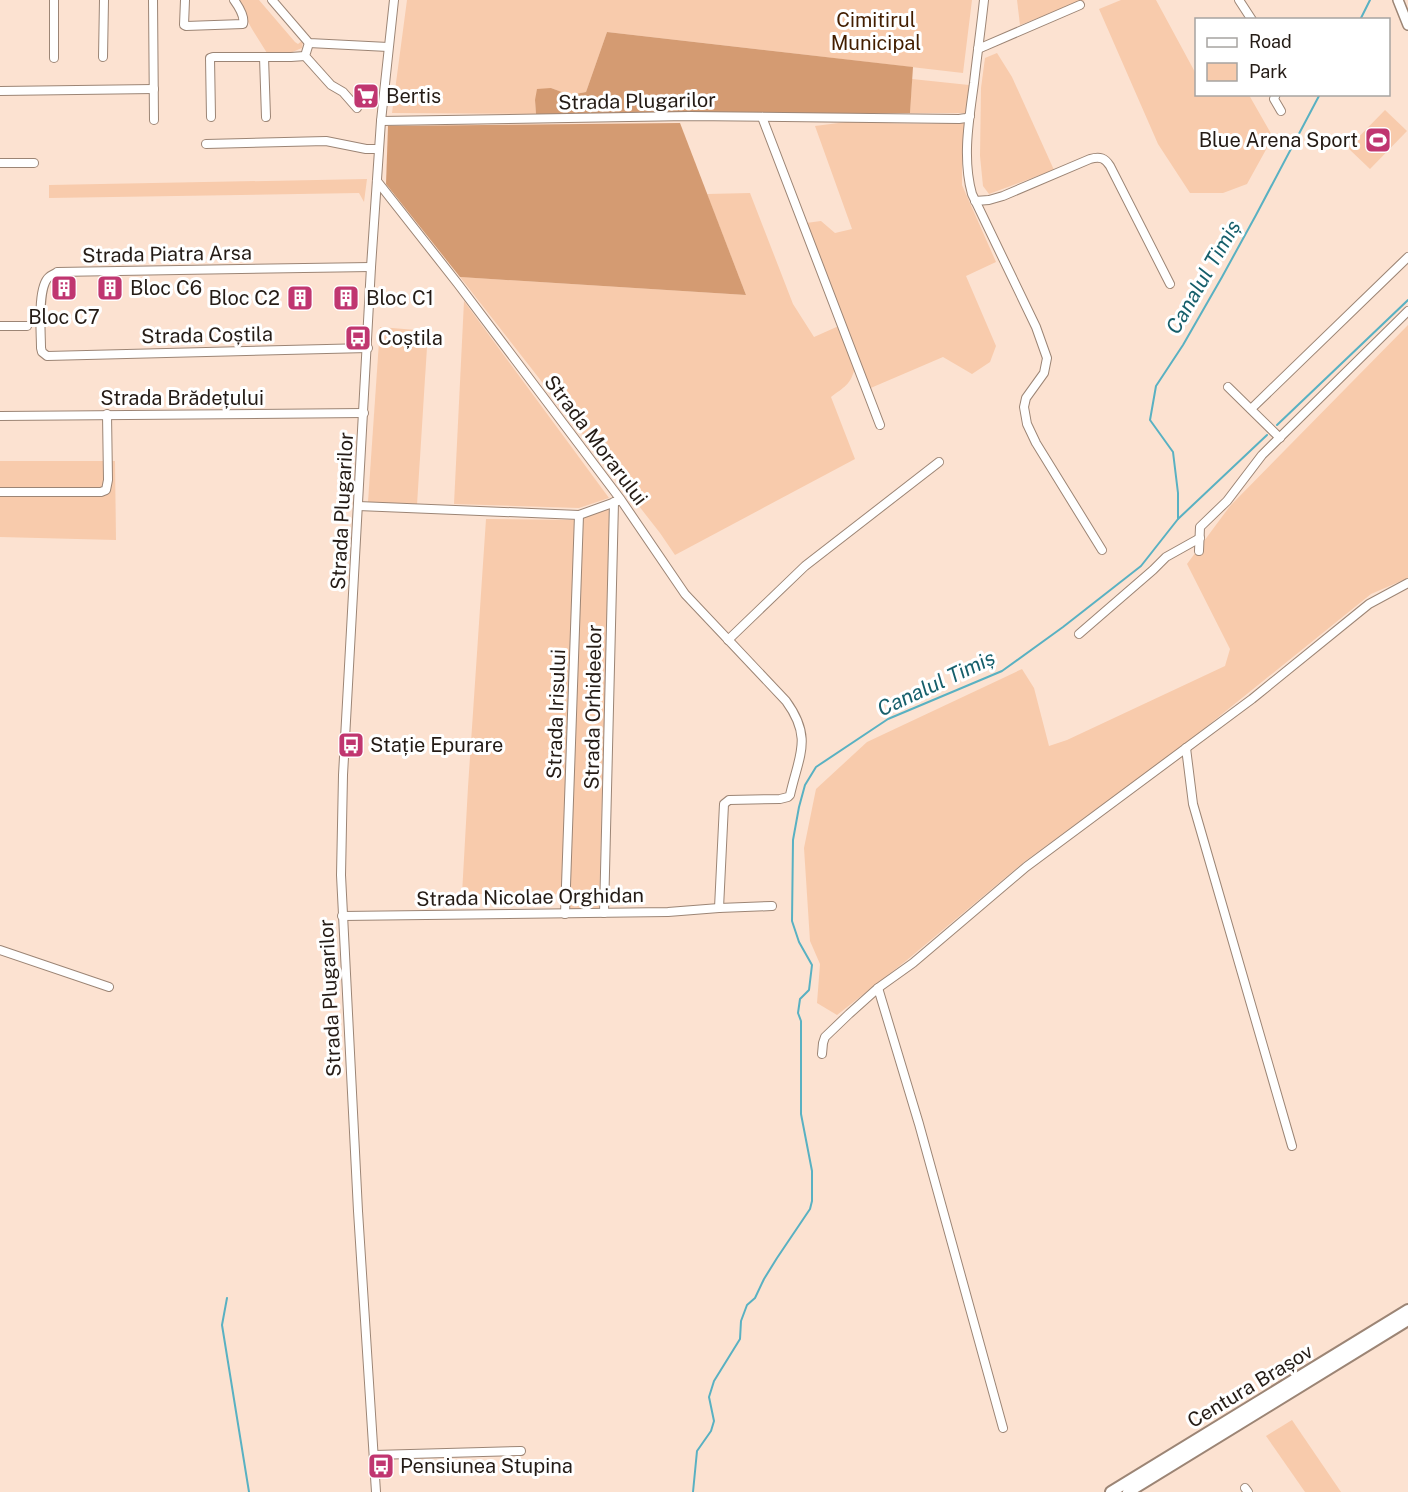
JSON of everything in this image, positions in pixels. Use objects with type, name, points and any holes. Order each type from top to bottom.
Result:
[{"type":"highway","name":"Centura Brașov","points":[[1111,1492],[1408,1310]]},
{"type":"highway","name":"Centura Brașov","points":[[1128,1492],[1408,1320]]},
{"type":"main road","points":[[1398,0],[1408,25]]},
{"type":"street","points":[[54,0],[54,58]]},
{"type":"street","points":[[103,57],[104,0]]},
{"type":"street","points":[[153,0],[154,120]]},
{"type":"street","points":[[185,0],[184,25],[186,26],[243,24],[243,18],[234,0]]},
{"type":"street","points":[[272,0],[309,43],[388,46]]},
{"type":"street","points":[[381,122],[394,0]]},
{"type":"street","points":[[984,0],[970,116],[966,161],[968,179],[975,201],[1036,327],[1047,358],[1044,373],[1026,398],[1024,407],[1027,424],[1036,443],[1102,550]]},
{"type":"street","points":[[1239,0],[1251,18]]},
{"type":"street","points":[[978,49],[1080,5]]},
{"type":"street","points":[[305,56],[309,43]]},
{"type":"street","points":[[211,117],[210,58],[213,57],[305,56],[331,85],[343,92],[357,108]]},
{"type":"street","points":[[264,57],[266,117]]},
{"type":"street","points":[[0,91],[154,89]]},
{"type":"street","points":[[1275,96],[1274,99],[1281,111]]},
{"type":"street","name":"Strada Plugarilor","points":[[376,1492],[357,1199],[341,875],[343,775],[381,122],[689,116],[960,119],[970,116]]},
{"type":"street","points":[[762,117],[880,425]]},
{"type":"street","points":[[206,144],[326,141],[366,149],[379,149]]},
{"type":"street","points":[[975,201],[996,198],[1090,159],[1102,158],[1110,166],[1170,284]]},
{"type":"street","points":[[0,164],[34,163]]},
{"type":"street","name":"Strada Morarului","points":[[377,181],[458,284],[685,594],[795,713],[801,726],[802,738],[790,795],[784,799],[729,800],[723,809],[718,908]]},
{"type":"street","points":[[1251,409],[1408,257]]},
{"type":"street","name":"Strada Piatra Arsa","points":[[47,356],[41,348],[42,290],[48,277],[57,272],[371,267]]},
{"type":"street","points":[[1199,551],[1200,527],[1227,501],[1262,455],[1408,311]]},
{"type":"street","points":[[0,326],[27,326]]},
{"type":"street","name":"Strada Coștila","points":[[47,356],[368,348]]},
{"type":"street","points":[[1228,387],[1280,438]]},
{"type":"street","name":"Strada Brădețului","points":[[0,416],[364,413]]},
{"type":"street","points":[[0,492],[100,492],[106,490],[108,480],[107,414]]},
{"type":"street","points":[[728,640],[805,566],[939,462]]},
{"type":"street","points":[[358,506],[579,515],[617,501]]},
{"type":"street","name":"Strada Orhideelor","points":[[604,913],[617,501]]},
{"type":"street","name":"Strada Irisului","points":[[565,914],[579,515]]},
{"type":"street","points":[[1079,634],[1166,557],[1200,538]]},
{"type":"street","points":[[822,1054],[823,1043],[828,1034],[878,988],[913,963],[1026,867],[1252,699],[1369,604],[1408,583]]},
{"type":"street","points":[[1186,748],[1193,804],[1292,1146]]},
{"type":"street","name":"Strada Nicolae Orghidan","points":[[342,916],[668,912],[772,906]]},
{"type":"street","points":[[0,950],[109,987]]},
{"type":"street","points":[[878,988],[919,1124],[1003,1428]]},
{"type":"street","points":[[374,1455],[521,1451]]},
{"type":"green space","points":[[236,0],[259,0],[295,42],[298,44],[303,40],[302,48],[285,55],[267,53]]},
{"type":"green space","name":"Cimitirul Municipal","points":[[407,0],[972,0],[963,73],[607,32],[586,92],[570,95],[551,88],[535,100],[536,114],[392,113]]},
{"type":"green space","points":[[1017,0],[1085,0],[1020,25]]},
{"type":"green space","points":[[1121,0],[1156,0],[1195,72],[1195,96],[1250,96],[1273,137],[1247,184],[1223,193],[1190,193],[1158,144],[1099,9]]},
{"type":"green space","points":[[997,53],[1012,77],[1054,170],[989,194],[983,186],[980,156],[981,88],[985,58]]},
{"type":"green space","points":[[912,79],[969,85],[967,113],[910,113]]},
{"type":"green space","name":"Blue Arena Sport","points":[[1385,110],[1407,131],[1370,169],[1348,148]]},
{"type":"green space","points":[[854,121],[910,124],[965,122],[962,185],[996,262],[966,276],[996,346],[990,362],[972,374],[943,357],[866,390],[855,367],[849,382],[831,397],[855,459],[675,555],[460,277],[746,295],[707,194],[750,193],[793,304],[814,337],[841,325],[806,223],[821,221],[835,233],[852,229],[815,126]]},
{"type":"green space","points":[[367,179],[364,202],[359,193],[49,198],[49,185]]},
{"type":"green space","points":[[464,301],[609,498],[579,508],[454,504]]},
{"type":"green space","points":[[1408,325],[1408,578],[1371,594],[1185,744],[1024,862],[837,1015],[817,1003],[820,964],[810,941],[804,848],[816,789],[867,742],[1022,669],[1034,688],[1049,746],[1067,740],[1225,666],[1230,649],[1187,564],[1230,506]]},
{"type":"green space","points":[[380,327],[428,331],[417,505],[368,502]]},
{"type":"green space","points":[[0,461],[115,461],[116,540],[0,537]]},
{"type":"green space","points":[[610,506],[599,908],[568,909],[561,894],[462,894],[486,519],[575,520]]},
{"type":"green space","points":[[1292,1420],[1341,1492],[1305,1492],[1266,1436]]},
{"type":"shaded area","points":[[607,32],[913,67],[910,113],[536,114],[537,89],[551,88],[570,95],[586,92]]},
{"type":"shaded area","points":[[680,123],[746,295],[460,277],[386,184],[388,126]]},
{"type":"waterway","name":"Canalul Timiș","points":[[1361,18],[1370,0]]},
{"type":"waterway","name":"Canalul Timiș","points":[[693,1492],[697,1451],[711,1431],[714,1421],[709,1397],[714,1381],[740,1339],[741,1321],[747,1305],[755,1298],[764,1279],[810,1209],[812,1201],[812,1171],[801,1114],[801,1021],[798,1013],[800,999],[809,990],[812,965],[799,942],[792,921],[793,840],[805,785],[816,767],[888,719],[1002,671],[1141,566],[1178,519],[1178,493],[1173,452],[1150,420],[1156,386],[1183,345],[1222,277],[1319,96]]},
{"type":"waterway","points":[[1277,425],[1408,300]]},
{"type":"waterway","points":[[1178,519],[1267,435]]},
{"type":"waterway","points":[[227,1298],[222,1325],[249,1492]]},
{"type":"place","name":"Bertis","points":[[366,96]]},
{"type":"place","name":"Blue Arena Sport","points":[[1378,140]]},
{"type":"place","name":"Bloc C7","points":[[64,288]]},
{"type":"place","name":"Bloc C6","points":[[110,288]]},
{"type":"place","name":"Bloc C2","points":[[300,298]]},
{"type":"place","name":"Bloc C1","points":[[346,298]]},
{"type":"place","name":"Coștila","points":[[358,338]]},
{"type":"place","name":"Stație Epurare","points":[[351,745]]},
{"type":"place","name":"Pensiunea Stupina","points":[[381,1466]]}]
